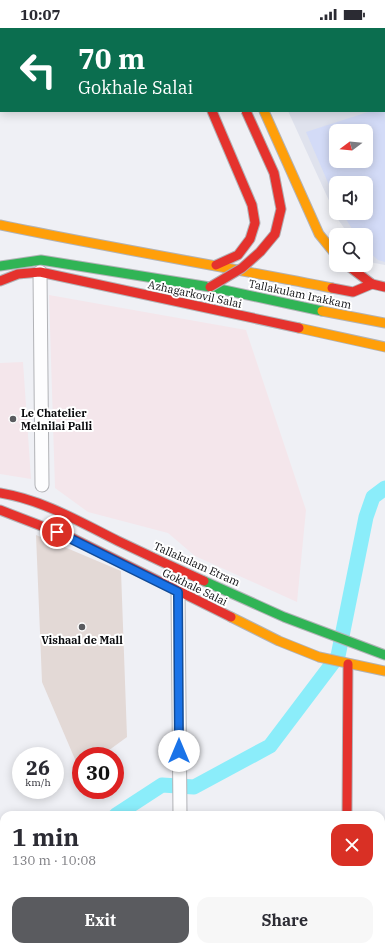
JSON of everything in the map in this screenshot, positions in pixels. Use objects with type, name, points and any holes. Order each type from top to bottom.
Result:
[{"type":"main road","points":[[212,112],[252,204],[255,223],[250,239],[238,255],[216,265]]},
{"type":"main road","points":[[210,287],[242,268],[260,252],[275,234],[280,209],[274,173],[246,112]]},
{"type":"main road","points":[[264,112],[318,234],[329,247]]},
{"type":"main road","points":[[0,225],[91,244],[216,265],[353,292],[372,284]]},
{"type":"main road","name":"Tallakulam Irakkam","points":[[0,266],[41,260],[210,287],[300,307],[385,323]]},
{"type":"main road","name":"Azhagarkovil Salai","points":[[0,281],[18,274],[40,272],[385,348]]},
{"type":"main road","points":[[356,272],[372,284],[385,287]]},
{"type":"main road","name":"Tallakulam Etram","points":[[0,493],[12,495],[57,510],[152,558],[284,617],[385,655]]},
{"type":"main road","name":"Gokhale Salai","points":[[0,510],[70,537],[279,641],[320,657],[385,671]]},
{"type":"main road","points":[[344,663],[347,811]]},
{"type":"street","points":[[40,272],[42,485]]},
{"type":"street","points":[[178,592],[180,811]]},
{"type":"shaded area","points":[[288,112],[385,112],[385,265],[373,263],[373,228],[344,228],[338,220],[373,220],[373,176],[329,176],[329,201]]},
{"type":"shaded area","points":[[368,112],[385,112],[385,262],[378,260],[373,255],[373,228],[352,228],[346,220],[373,220],[373,176],[329,176],[329,185],[306,132],[329,125],[329,168],[373,168],[373,124],[331,124]]},
{"type":"shaded area","points":[[49,295],[246,330],[306,510],[297,602],[195,556],[168,533],[88,512],[55,488]]},
{"type":"shaded area","name":"Le Chatelier Melnilai Palli","points":[[23,362],[31,479],[0,474],[0,363]]},
{"type":"building","name":"Vishaal de Mall","points":[[36,535],[121,571],[127,737],[113,747],[72,747],[72,752],[42,682]]},
{"type":"waterway","points":[[122,811],[162,785],[194,787],[270,746],[338,656],[366,517],[373,497],[385,488]]},
{"type":"traffic: fast","points":[[0,266],[41,260],[210,287],[322,311]]},
{"type":"traffic: fast","points":[[204,581],[284,617],[385,655]]},
{"type":"traffic: slow","points":[[264,112],[319,234],[329,246]]},
{"type":"traffic: slow","points":[[0,225],[332,288]]},
{"type":"traffic: slow","points":[[322,311],[385,323]]},
{"type":"traffic: slow","points":[[299,328],[385,347]]},
{"type":"traffic: slow","points":[[231,617],[279,641],[319,657],[385,671]]},
{"type":"traffic: jam","points":[[212,112],[252,205],[255,223],[250,239],[238,255],[216,265]]},
{"type":"traffic: jam","points":[[210,287],[242,268],[260,252],[275,234],[281,209],[274,173],[246,112]]},
{"type":"traffic: jam","points":[[0,281],[18,274],[40,272],[299,328]]},
{"type":"traffic: jam","points":[[356,272],[372,284]]},
{"type":"traffic: jam","points":[[332,288],[353,292],[372,284],[385,287]]},
{"type":"traffic: jam","points":[[0,493],[16,496],[61,512],[204,581]]},
{"type":"traffic: jam","points":[[0,510],[70,537],[231,617]]},
{"type":"traffic: jam","points":[[347,811],[348,664]]},
{"type":"place","name":"Le Chatelier Melnilai Palli","points":[[13,419]]},
{"type":"place","name":"Vishaal de Mall","points":[[82,627]]},
{"type":"route","points":[[57,532],[70,537],[178,592],[179,751]]}]
